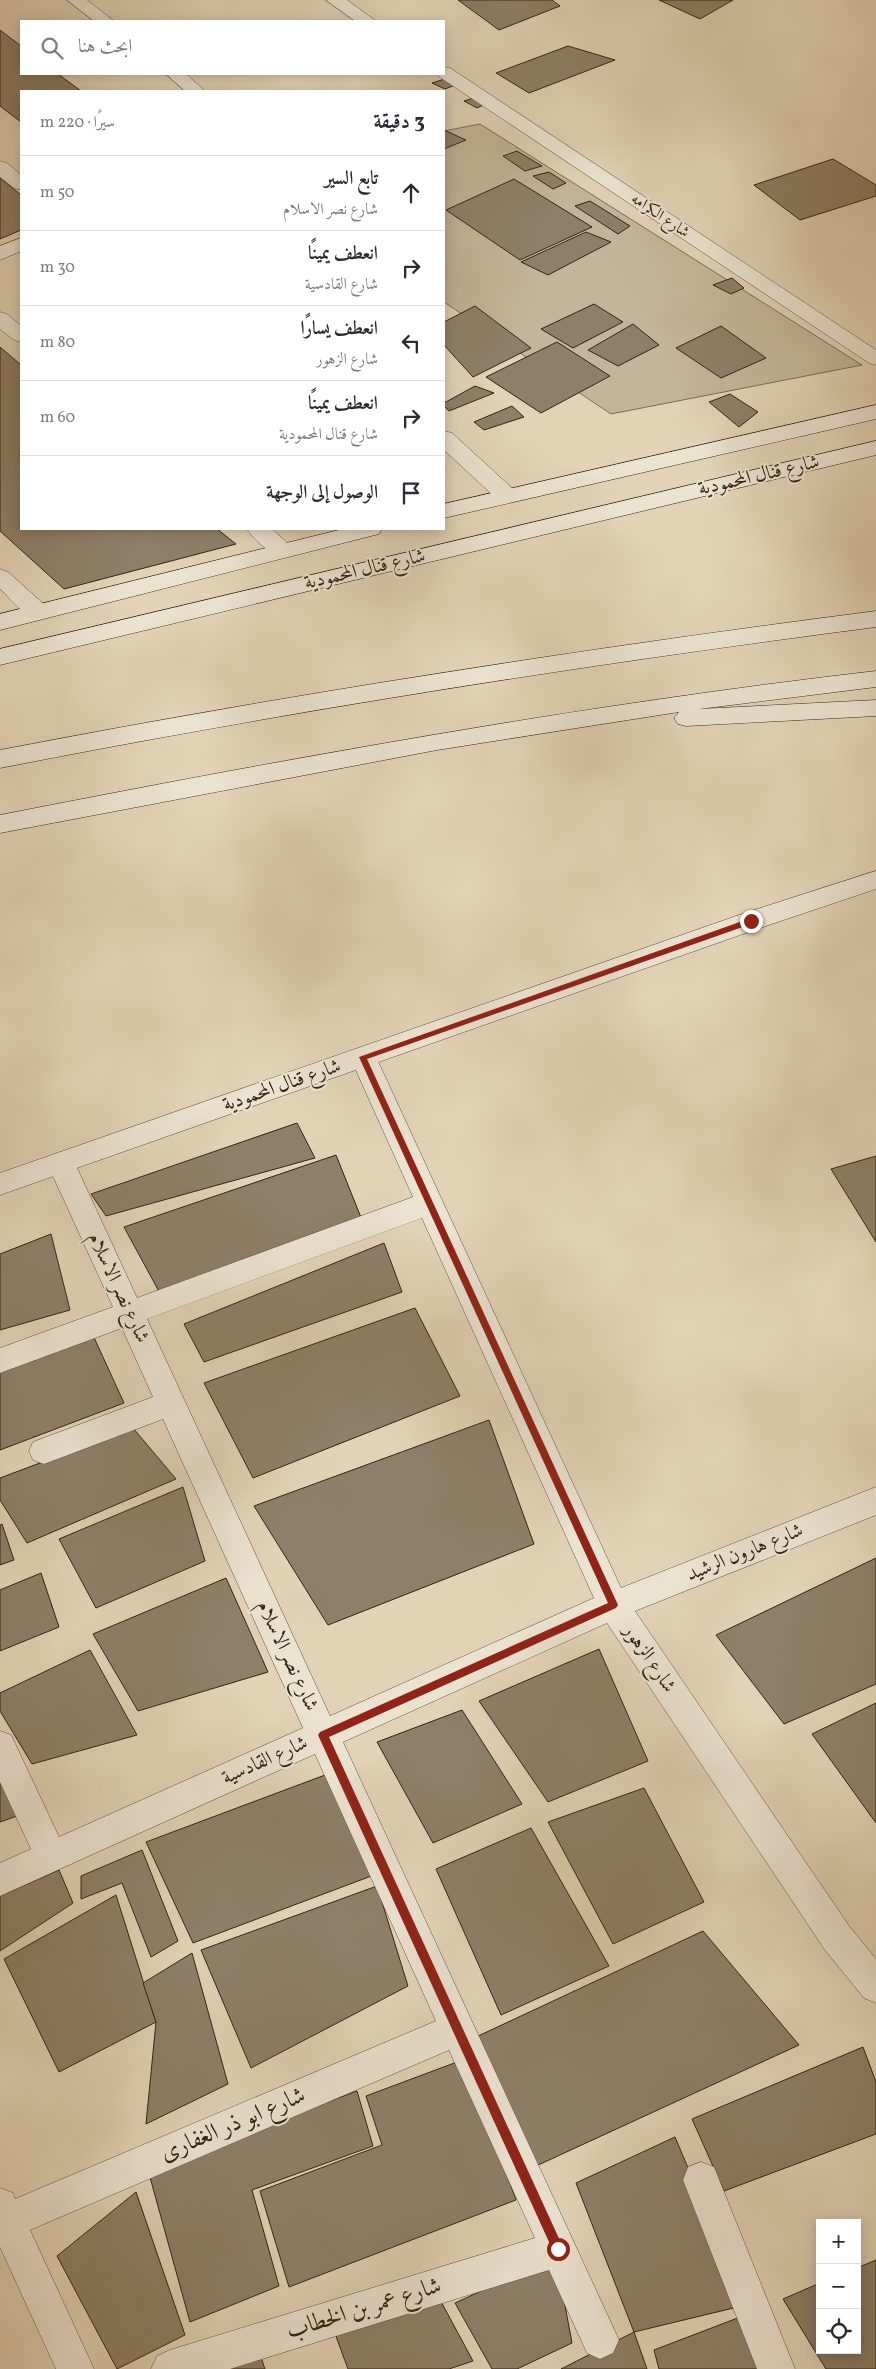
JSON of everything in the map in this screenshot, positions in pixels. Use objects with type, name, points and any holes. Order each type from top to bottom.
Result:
[{"type":"street","points":[[76,0],[104,20]]},
{"type":"street","points":[[336,0],[366,20]]},
{"type":"street","name":"شارع الكرامه","points":[[445,73],[876,359]]},
{"type":"street","points":[[176,75],[195,90]]},
{"type":"street","points":[[0,167],[20,183]]},
{"type":"street","points":[[0,254],[20,244]]},
{"type":"street","points":[[0,318],[20,335]]},
{"type":"street","name":"شارع قنال المحمودية","points":[[445,511],[506,495],[876,412]]},
{"type":"street","points":[[445,439],[506,495]]},
{"type":"street","name":"شارع قنال المحمودية","points":[[0,657],[876,448]]},
{"type":"street","points":[[259,530],[284,550]]},
{"type":"street","name":"شارع قنال المحمودية","points":[[0,622],[367,530]]},
{"type":"street","points":[[0,577],[39,612]]},
{"type":"street","points":[[0,759],[316,702],[539,666],[876,619]]},
{"type":"street","points":[[0,824],[234,778],[492,732],[746,693],[876,679]]},
{"type":"street","points":[[492,732],[790,711],[876,708]]},
{"type":"street","name":"شارع قنال المحمودية","points":[[0,1184],[751,921],[876,880]]},
{"type":"street","name":"شارع الزهور","points":[[363,1057],[613,1605],[837,1938],[876,1986]]},
{"type":"street","name":"شارع نصر الاسلام","points":[[61,1163],[600,2340]]},
{"type":"street","points":[[0,1362],[430,1203]]},
{"type":"street","points":[[44,1451],[171,1403]]},
{"type":"street","name":"شارع هارون الرشيد","points":[[613,1605],[876,1501]]},
{"type":"street","name":"شارع القادسية","points":[[0,1880],[613,1605]]},
{"type":"street","points":[[0,1746],[51,1857]]},
{"type":"street","name":"شارع ابو ذر الغفارى","points":[[4,2214],[458,2029]]},
{"type":"street","points":[[701,2180],[776,2369]]},
{"type":"street","points":[[4,2214],[75,2369]]},
{"type":"street","name":"شارع عمر بن الخطاب","points":[[170,2369],[558,2249]]},
{"type":"shaded area","points":[[480,124],[862,365],[611,414],[445,303],[445,131]]},
{"type":"building","points":[[458,0],[552,0],[560,6],[499,30]]},
{"type":"building","points":[[659,0],[733,0],[700,19]]},
{"type":"building","points":[[0,30],[20,45],[20,75],[59,75],[80,90],[20,90],[20,121],[0,106]]},
{"type":"building","points":[[568,46],[615,60],[529,93],[496,73]]},
{"type":"building","points":[[448,78],[458,84],[445,89],[432,83]]},
{"type":"building","points":[[480,96],[490,102],[477,108],[464,101]]},
{"type":"building","points":[[445,130],[466,140],[445,149]]},
{"type":"building","points":[[517,151],[542,166],[525,171],[503,156]]},
{"type":"building","points":[[833,159],[876,185],[876,196],[800,220],[754,185]]},
{"type":"building","points":[[549,172],[566,183],[553,189],[533,176]]},
{"type":"building","points":[[0,178],[20,194],[20,230],[0,239]]},
{"type":"building","points":[[514,179],[592,227],[520,260],[446,210]]},
{"type":"building","points":[[590,201],[630,226],[618,234],[575,206]]},
{"type":"building","points":[[586,232],[611,242],[548,275],[521,262]]},
{"type":"building","points":[[732,278],[744,288],[731,294],[713,285]]},
{"type":"building","points":[[594,304],[623,322],[573,348],[541,329]]},
{"type":"building","points":[[475,306],[531,348],[473,377],[445,346],[445,321]]},
{"type":"building","points":[[633,324],[659,345],[618,366],[588,350]]},
{"type":"building","points":[[721,326],[766,358],[721,378],[676,348]]},
{"type":"building","points":[[557,342],[610,376],[541,413],[486,377]]},
{"type":"building","points":[[0,347],[20,364],[20,530],[218,530],[236,544],[64,589],[0,531]]},
{"type":"building","points":[[475,386],[494,393],[449,411],[445,407],[445,402]]},
{"type":"building","points":[[730,394],[758,412],[739,427],[709,402]]},
{"type":"building","points":[[512,406],[524,417],[484,430],[474,422]]},
{"type":"building","points":[[297,1123],[315,1158],[106,1216],[91,1194]]},
{"type":"building","points":[[336,1155],[362,1220],[162,1297],[124,1227]]},
{"type":"building","points":[[876,1156],[876,1242],[831,1169]]},
{"type":"building","points":[[51,1234],[70,1310],[0,1330],[0,1254]]},
{"type":"building","points":[[384,1243],[402,1292],[204,1362],[184,1324]]},
{"type":"building","points":[[415,1308],[460,1396],[253,1478],[204,1383]]},
{"type":"building","points":[[92,1333],[124,1403],[0,1450],[0,1363]]},
{"type":"building","points":[[489,1420],[534,1544],[328,1625],[254,1506]]},
{"type":"building","points":[[133,1428],[176,1479],[27,1543],[0,1500],[0,1478]]},
{"type":"building","points":[[183,1487],[205,1561],[96,1608],[59,1539]]},
{"type":"building","points":[[2,1524],[14,1560],[0,1565],[0,1525]]},
{"type":"building","points":[[876,1558],[876,1684],[784,1724],[716,1635]]},
{"type":"building","points":[[41,1573],[59,1627],[0,1651],[0,1590]]},
{"type":"building","points":[[226,1578],[268,1672],[138,1711],[93,1634]]},
{"type":"building","points":[[599,1649],[648,1761],[548,1802],[479,1701]]},
{"type":"building","points":[[90,1650],[137,1735],[32,1764],[0,1711],[0,1693]]},
{"type":"building","points":[[876,1703],[876,1823],[812,1734]]},
{"type":"building","points":[[462,1710],[522,1804],[433,1843],[377,1742]]},
{"type":"building","points":[[333,1772],[382,1872],[193,1943],[146,1842]]},
{"type":"building","points":[[0,1773],[23,1814],[0,1822]]},
{"type":"building","points":[[644,1788],[704,1902],[613,1944],[548,1822]]},
{"type":"building","points":[[531,1828],[609,1966],[501,2015],[436,1869]]},
{"type":"building","points":[[142,1850],[178,1941],[151,1957],[122,1883],[81,1899],[81,1876]]},
{"type":"building","points":[[59,1870],[73,1903],[0,1951],[0,1896]]},
{"type":"building","points":[[377,1886],[408,1986],[251,2068],[201,1950]]},
{"type":"building","points":[[116,1895],[156,2022],[59,2072],[4,1959]]},
{"type":"building","points":[[703,1931],[799,2045],[536,2166],[476,2037]]},
{"type":"building","points":[[192,1953],[228,2084],[146,2124],[156,2022],[143,1983]]},
{"type":"building","points":[[863,2047],[876,2082],[876,2134],[724,2191],[692,2119]]},
{"type":"building","points":[[465,2059],[516,2200],[289,2287],[260,2191],[382,2145],[366,2096]]},
{"type":"building","points":[[357,2091],[373,2146],[252,2190],[279,2286],[190,2322],[148,2170]]},
{"type":"building","points":[[675,2137],[746,2305],[634,2332],[576,2183]]},
{"type":"building","points":[[136,2192],[185,2335],[117,2369],[57,2256]]},
{"type":"building","points":[[556,2257],[572,2343],[517,2369],[492,2369],[455,2303]]},
{"type":"building","points":[[876,2260],[876,2369],[826,2369],[817,2354],[861,2354],[861,2266]]},
{"type":"building","points":[[816,2285],[816,2353],[783,2299]]},
{"type":"building","points":[[438,2296],[473,2361],[449,2369],[348,2369],[334,2331]]},
{"type":"building","points":[[748,2314],[764,2369],[659,2369],[654,2350]]},
{"type":"building","points":[[634,2332],[647,2369],[561,2369]]},
{"type":"building","points":[[259,2352],[265,2369],[211,2369]]},
{"type":"route","points":[[558,2249],[323,1735],[613,1605],[363,1057],[751,921]]}]
